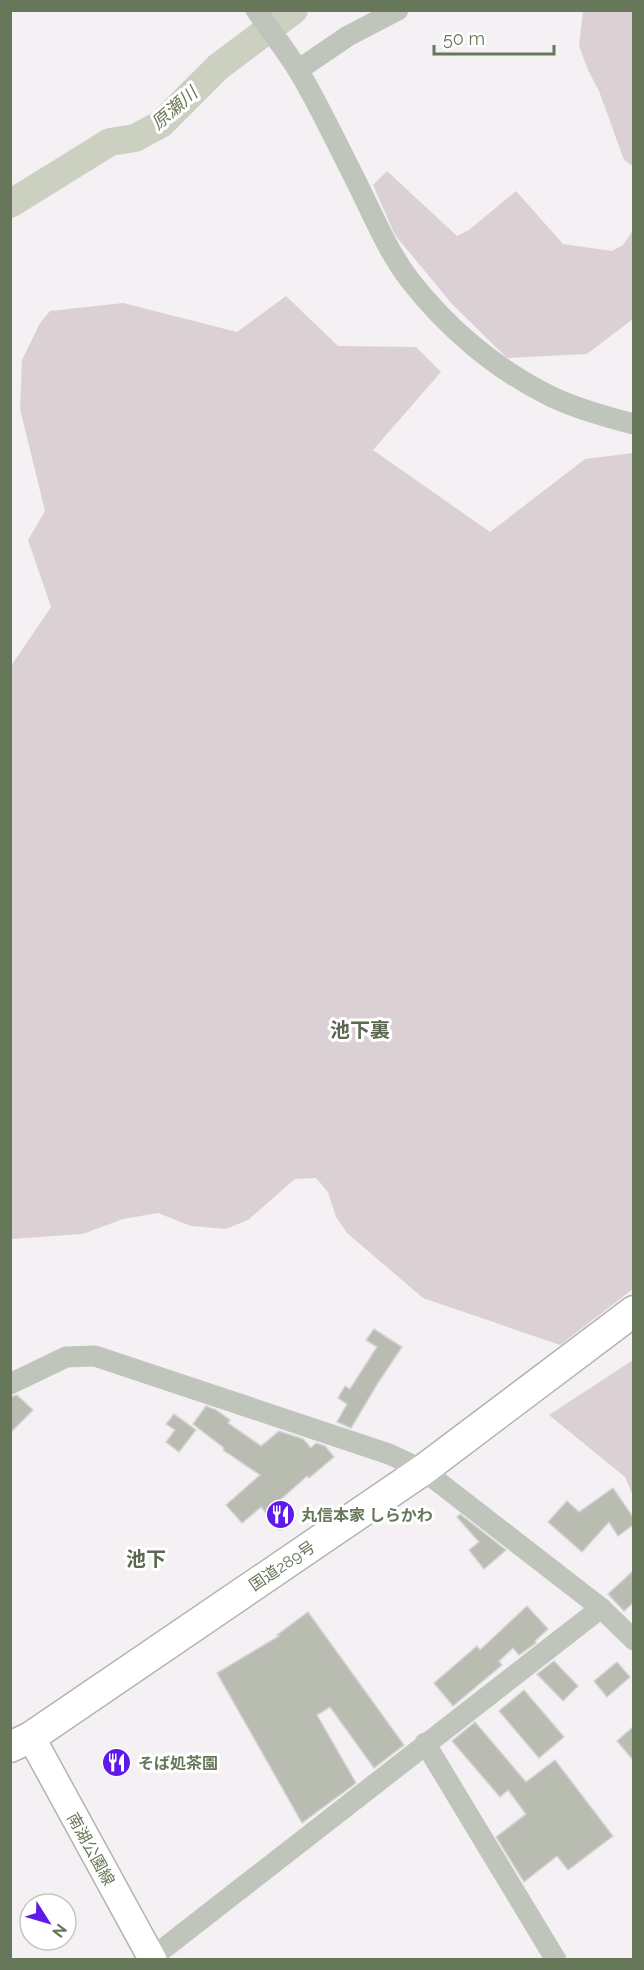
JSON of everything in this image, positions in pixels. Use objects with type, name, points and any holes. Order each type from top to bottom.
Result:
[{"type":"highway","name":"国道289号","points":[[21,1742],[423,1470],[633,1311]]},
{"type":"main road","name":"南湖公園線","points":[[21,1742],[151,1959]]},
{"type":"street","points":[[256,10],[298,70],[355,178],[382,236],[408,278],[439,314],[475,348],[512,374],[551,396],[594,414],[633,424]]},
{"type":"street","points":[[298,70],[348,36],[399,10]]},
{"type":"street","points":[[10,1384],[66,1357],[95,1356],[389,1454],[423,1470],[601,1608],[633,1640]]},
{"type":"street","points":[[151,1959],[601,1608]]},
{"type":"street","points":[[425,1743],[556,1959]]},
{"type":"shaded area","points":[[583,11],[633,11],[633,166],[624,160],[599,91],[579,46]]},
{"type":"shaded area","points":[[387,171],[457,236],[469,230],[516,191],[563,244],[612,251],[623,245],[633,230],[633,319],[587,354],[507,358],[452,304],[395,235],[373,185]]},
{"type":"shaded area","points":[[286,296],[338,346],[416,347],[441,372],[373,450],[490,532],[585,459],[633,453],[633,1289],[560,1345],[423,1298],[347,1233],[336,1217],[328,1192],[316,1178],[295,1179],[248,1220],[226,1229],[191,1226],[158,1213],[123,1219],[83,1234],[11,1239],[11,666],[51,607],[28,540],[45,511],[20,409],[22,360],[40,323],[50,311],[123,303],[237,332]]},
{"type":"shaded area","points":[[633,1360],[633,1496],[625,1477],[549,1415]]},
{"type":"building","points":[[374,1329],[402,1347],[351,1428],[337,1422],[347,1404],[338,1398],[345,1386],[350,1389],[377,1347],[366,1340]]},
{"type":"building","points":[[17,1395],[33,1410],[10,1433],[10,1397]]},
{"type":"building","points":[[206,1406],[230,1420],[228,1423],[261,1446],[279,1431],[303,1439],[311,1448],[316,1443],[325,1446],[334,1457],[309,1478],[307,1476],[279,1501],[294,1518],[280,1530],[261,1507],[242,1523],[226,1505],[260,1475],[223,1450],[224,1448],[193,1424]]},
{"type":"building","points":[[174,1414],[196,1430],[179,1452],[166,1442],[175,1430],[166,1424]]},
{"type":"building","points":[[613,1488],[633,1517],[633,1525],[618,1536],[609,1522],[582,1552],[548,1522],[567,1501],[579,1512]]},
{"type":"building","points":[[460,1514],[506,1550],[484,1569],[469,1550],[479,1542],[457,1517]]},
{"type":"building","points":[[633,1571],[633,1603],[624,1611],[608,1594]]},
{"type":"building","points":[[527,1606],[548,1629],[535,1641],[536,1643],[519,1655],[513,1648],[499,1661],[502,1665],[453,1706],[434,1683],[477,1646],[480,1650]]},
{"type":"building","points":[[308,1612],[404,1745],[374,1768],[330,1707],[317,1715],[356,1783],[302,1823],[217,1673],[279,1636],[277,1635]]},
{"type":"building","points":[[554,1661],[578,1686],[563,1701],[537,1674]]},
{"type":"building","points":[[617,1662],[630,1677],[607,1697],[594,1681]]},
{"type":"building","points":[[524,1690],[564,1737],[539,1758],[499,1711]]},
{"type":"building","points":[[475,1722],[526,1782],[555,1760],[613,1836],[568,1870],[557,1856],[524,1882],[496,1837],[526,1814],[508,1790],[500,1797],[452,1741]]},
{"type":"building","points":[[633,1727],[633,1760],[617,1741]]},
{"type":"waterway","name":"原瀬川","points":[[10,204],[110,142],[135,138],[161,124],[218,67],[294,10]]},
{"type":"place","name":"丸信本家 しらかわ","points":[[280,1515]]},
{"type":"place","name":"そば処茶園","points":[[117,1763]]},
{"type":"district","name":"池下裏","points":[[360,1030]]},
{"type":"district","name":"池下","points":[[146,1559]]}]
